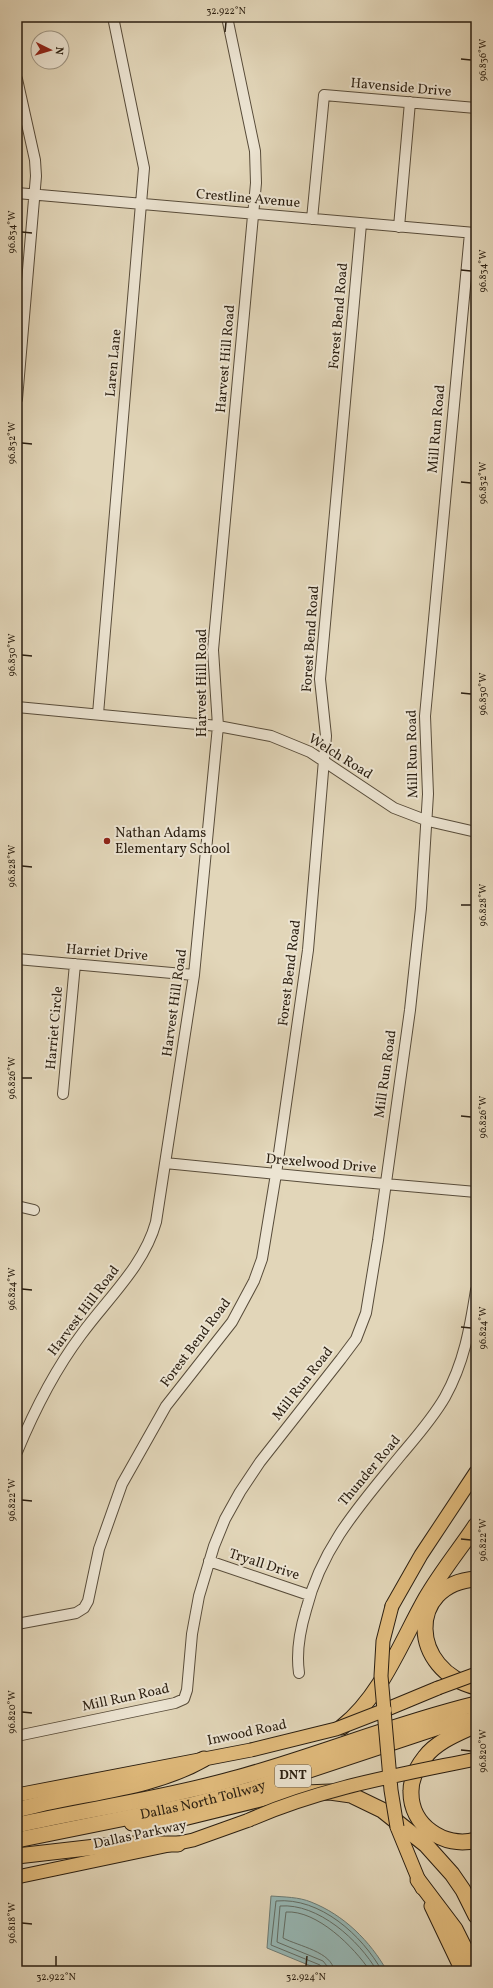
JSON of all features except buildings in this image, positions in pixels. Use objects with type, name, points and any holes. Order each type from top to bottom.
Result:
[{"type":"highway","points":[[309,1755],[355,1716],[369,1699],[426,1598],[476,1525]]},
{"type":"highway","points":[[476,1579],[457,1582],[440,1593],[428,1612],[425,1636],[428,1648],[439,1666],[460,1681],[476,1686]]},
{"type":"highway","name":"Dallas North Tollway","points":[[23,1823],[191,1791],[309,1755],[405,1723],[476,1704]]},
{"type":"highway","name":"Dallas North Tollway","points":[[23,1839],[195,1804],[249,1790],[439,1727],[476,1719]]},
{"type":"highway","points":[[476,1725],[444,1740],[426,1756],[412,1779],[411,1790],[415,1812],[420,1822],[427,1829],[435,1835],[454,1842],[476,1840]]},
{"type":"highway","points":[[24,1808],[139,1784],[185,1770],[204,1759]]},
{"type":"highway","points":[[106,1822],[159,1824],[281,1794],[330,1792],[351,1795],[382,1810],[426,1845],[452,1874],[463,1890],[476,1916]]},
{"type":"highway","points":[[23,1855],[122,1844],[178,1844]]},
{"type":"highway","points":[[418,1879],[455,1929],[476,1971]]},
{"type":"main road","points":[[462,1971],[446,1934],[418,1879],[397,1827],[390,1778],[381,1676],[381,1657],[387,1623],[392,1606],[421,1555],[476,1472]]},
{"type":"main road","name":"Inwood Road","points":[[17,1795],[251,1750],[336,1729],[476,1674]]},
{"type":"main road","name":"Dallas Parkway","points":[[17,1877],[178,1844],[211,1834],[296,1801],[476,1759]]},
{"type":"street","name":"Laren Lane","points":[[98,714],[144,168],[113,17]]},
{"type":"street","name":"Harvest Hill Road","points":[[17,1452],[35,1412],[80,1335],[146,1251],[156,1222],[194,975],[218,726],[213,650],[256,183],[255,151],[227,17]]},
{"type":"street","points":[[17,79],[35,160],[36,195],[17,399]]},
{"type":"street","name":"Havenside Drive","points":[[312,219],[324,95],[476,108]]},
{"type":"street","points":[[399,227],[410,102]]},
{"type":"street","name":"Crestline Avenue","points":[[17,193],[473,233]]},
{"type":"street","name":"Forest Bend Road","points":[[17,1624],[76,1613],[84,1608],[88,1601],[99,1549],[122,1484],[166,1406],[232,1322],[254,1281],[265,1242],[304,986],[324,760],[325,724],[320,696],[320,679],[361,224]]},
{"type":"street","name":"Mill Run Road","points":[[17,1736],[175,1703],[184,1699],[187,1690],[192,1634],[199,1596],[209,1561],[225,1519],[240,1492],[264,1456],[342,1359],[356,1338],[368,1303],[410,1010],[421,908],[428,821],[425,716],[473,233]]},
{"type":"street","name":"Welch Road","points":[[17,707],[218,726],[271,736],[310,752],[324,760],[394,808],[428,821],[476,832]]},
{"type":"street","name":"Harriet Drive","points":[[17,959],[194,975]]},
{"type":"street","name":"Harriet Circle","points":[[63,1094],[75,964]]},
{"type":"street","name":"Drexelwood Drive","points":[[165,1163],[476,1192]]},
{"type":"street","points":[[17,1206],[34,1210]]},
{"type":"street","name":"Thunder Road","points":[[299,1673],[299,1644],[309,1595],[327,1552],[340,1531],[420,1433],[445,1397],[464,1353],[476,1290]]},
{"type":"street","name":"Tryall Drive","points":[[209,1561],[309,1595]]},
{"type":"water","points":[[271,1896],[306,1900],[323,1907],[334,1914],[364,1939],[373,1949],[387,1971],[323,1971],[267,1948]]},
{"type":"place","name":"Nathan Adams Elementary School","points":[[107,841]]}]
